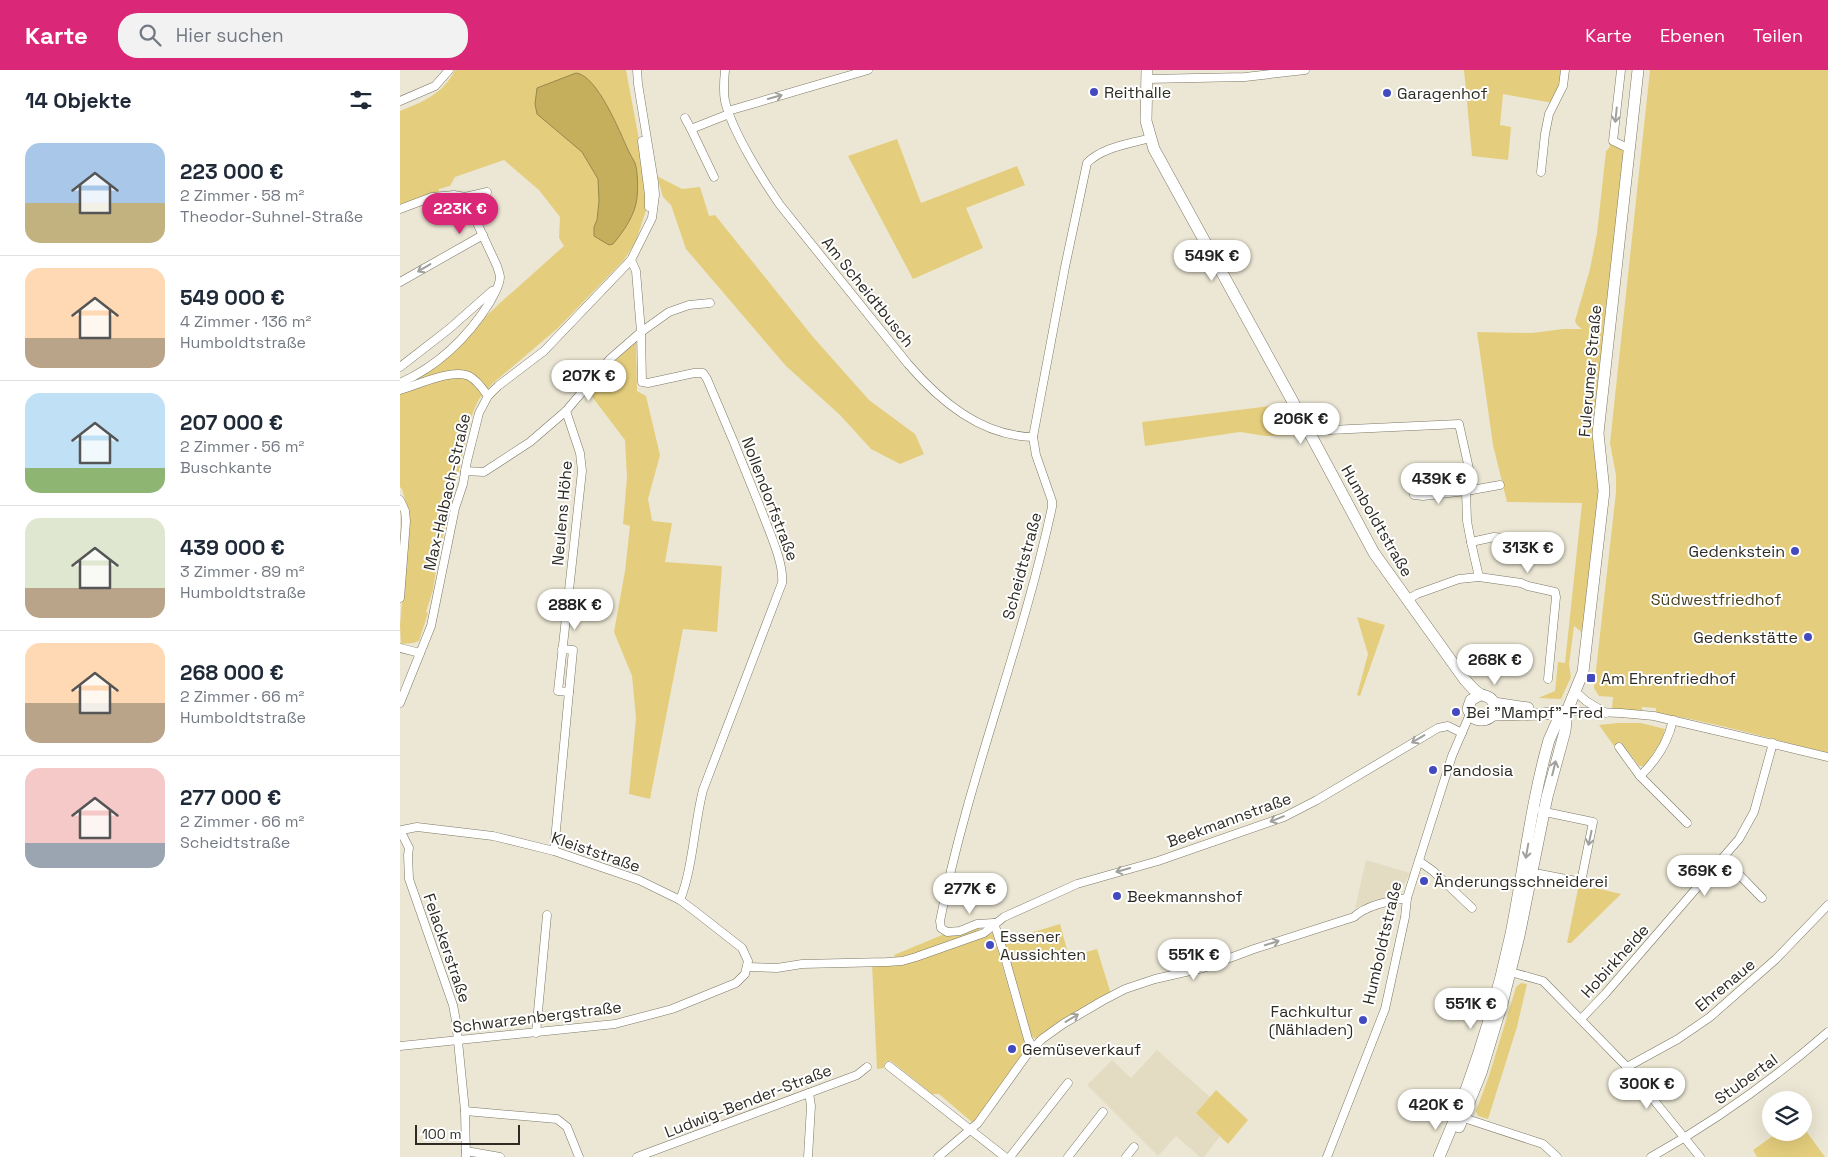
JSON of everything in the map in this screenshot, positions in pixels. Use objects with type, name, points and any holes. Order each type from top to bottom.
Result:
[{"type":"main road","name":"Fulerumer Straße","points":[[1439,1157],[1460,1116],[1490,1046],[1527,875],[1545,812],[1555,763],[1565,731],[1568,711],[1584,672],[1604,492],[1598,433],[1638,70]]},
{"type":"main road","name":"Humboldtstraße","points":[[1147,74],[1146,121],[1150,138],[1175,188],[1374,553],[1476,697],[1469,704],[1473,717]]},
{"type":"main road","points":[[1476,697],[1486,696],[1493,709]]},
{"type":"main road","points":[[1493,709],[1568,711]]},
{"type":"main road","points":[[1493,709],[1532,714],[1568,711]]},
{"type":"main road","points":[[1473,717],[1482,721],[1488,719],[1493,709]]},
{"type":"main road","name":"Fulerumer Straße","points":[[1527,875],[1535,803],[1544,758],[1552,730],[1568,711]]},
{"type":"main road","points":[[1532,714],[1546,722],[1552,730]]},
{"type":"main road","name":"Fulerumer Straße","points":[[1447,1157],[1460,1116]]},
{"type":"street","points":[[400,101],[435,86],[449,70]]},
{"type":"street","name":"Max-Halbach-Straße","points":[[633,70],[650,195],[646,228]]},
{"type":"street","name":"Max-Halbach-Straße","points":[[400,703],[431,626],[455,508],[463,484],[479,413],[488,396],[507,377],[544,350],[631,260],[652,218],[655,195],[637,70]]},
{"type":"street","name":"Am Scheidtbusch","points":[[724,70],[725,98],[728,113],[763,180],[780,205],[928,386],[958,412],[985,426],[1020,437],[1033,437]]},
{"type":"street","points":[[691,129],[728,113],[868,70]]},
{"type":"street","points":[[1147,74],[1245,77],[1305,70]]},
{"type":"street","points":[[1541,172],[1549,114],[1563,86],[1565,70]]},
{"type":"street","points":[[1621,70],[1613,141],[1630,150]]},
{"type":"street","points":[[685,118],[714,177]]},
{"type":"street","name":"Scheidtstraße","points":[[994,924],[977,924],[960,931],[947,932],[941,928],[940,922],[948,879],[966,812],[1034,580],[1052,507],[1052,501],[1036,455],[1033,437],[1065,267],[1087,162],[1093,156],[1104,151],[1150,138]]},
{"type":"street","points":[[400,210],[432,197],[454,195],[465,197],[487,192]]},
{"type":"street","points":[[400,383],[430,366],[455,346],[478,321],[497,289],[500,276],[465,197]]},
{"type":"street","points":[[400,282],[483,235]]},
{"type":"street","name":"Nollendorfstraße","points":[[631,260],[636,271],[641,332],[642,382],[648,383],[694,373],[703,374],[707,379],[752,486],[783,573],[778,592],[703,790],[687,879],[680,900]]},
{"type":"street","points":[[400,367],[449,329],[492,291],[497,289]]},
{"type":"street","points":[[465,471],[484,472],[530,442],[566,411],[610,359],[641,332],[669,312],[679,307],[710,303]]},
{"type":"street","points":[[400,390],[436,378],[461,373],[471,377],[488,396]]},
{"type":"street","name":"Neulens Höhe","points":[[554,851],[569,692],[558,691],[582,472],[580,452],[566,411]]},
{"type":"street","points":[[1308,430],[1459,424],[1472,482],[1469,490],[1467,521],[1479,577]]},
{"type":"street","points":[[1414,495],[1423,496],[1500,485]]},
{"type":"street","points":[[400,500],[405,511],[406,521],[400,598]]},
{"type":"street","points":[[1471,542],[1494,537],[1530,540]]},
{"type":"street","name":"Humboldtstraße","points":[[1407,600],[1417,594],[1458,579],[1479,577],[1521,583],[1555,592],[1548,679]]},
{"type":"street","points":[[400,648],[420,653]]},
{"type":"street","points":[[1576,692],[1586,701],[1608,714]]},
{"type":"street","points":[[1568,711],[1638,714],[1673,720],[1828,757]]},
{"type":"street","name":"Humboldtstraße","points":[[1327,1157],[1385,1009],[1403,926],[1407,898],[1452,756],[1462,733],[1473,717]]},
{"type":"street","points":[[1640,776],[1658,756],[1673,720]]},
{"type":"street","name":"Beekmannstraße","points":[[748,967],[769,968],[802,964],[902,961],[916,957],[984,933],[1004,917],[1077,884],[1158,861],[1284,817],[1317,800],[1438,728],[1448,726],[1462,733]]},
{"type":"street","name":"Hobirkheide","points":[[1581,1019],[1605,994],[1739,839],[1754,812],[1773,743]]},
{"type":"street","points":[[1618,747],[1640,776],[1687,822]]},
{"type":"street","points":[[1527,875],[1581,882],[1593,822],[1545,812],[1535,803]]},
{"type":"street","name":"Kleiststraße","points":[[401,834],[417,827],[493,836],[554,851],[639,880],[680,900],[742,948],[748,960],[748,967]]},
{"type":"street","name":"Felackerstraße","points":[[401,834],[409,848],[409,880],[453,1005],[465,1110],[466,1154]]},
{"type":"street","points":[[400,848],[408,855]]},
{"type":"street","points":[[1723,858],[1762,898]]},
{"type":"street","points":[[1420,860],[1472,908]]},
{"type":"street","points":[[938,1157],[972,1130],[1033,1048],[1042,1039],[1102,1000],[1125,989],[1155,979],[1203,968],[1254,949],[1354,918],[1359,912],[1390,901],[1407,898]]},
{"type":"street","name":"Ehrenaue","points":[[1627,1067],[1678,1039],[1710,1017],[1776,959],[1828,905]]},
{"type":"street","points":[[536,1033],[547,915]]},
{"type":"street","points":[[994,924],[1028,1039],[1033,1048]]},
{"type":"street","name":"Schwarzenbergstraße","points":[[400,1046],[615,1024],[672,1009],[732,985],[741,979],[748,967]]},
{"type":"street","points":[[1506,971],[1543,981],[1627,1067],[1700,1157]]},
{"type":"street","name":"Stubertal","points":[[1651,1157],[1685,1138],[1764,1083],[1798,1058],[1828,1032]]},
{"type":"street","name":"Ludwig-Bender-Straße","points":[[637,1157],[857,1075],[867,1066]]},
{"type":"street","points":[[889,1066],[1005,1157]]},
{"type":"street","points":[[1010,1157],[1068,1083]]},
{"type":"street","points":[[808,1157],[811,1106],[809,1093]]},
{"type":"street","points":[[465,1110],[557,1119],[567,1127],[579,1157]]},
{"type":"street","points":[[1068,1157],[1103,1112]]},
{"type":"street","points":[[1460,1116],[1543,1144],[1556,1157]]},
{"type":"street","points":[[1126,1157],[1134,1147]]},
{"type":"street","points":[[466,1154],[500,1157]]},
{"type":"shaded area","points":[[576,73],[584,76],[600,93],[614,118],[636,167],[638,190],[634,211],[621,234],[613,244],[609,245],[594,236],[599,201],[598,179],[582,152],[537,114],[535,104],[537,88]]},
{"type":"shaded area","points":[[1366,860],[1410,873],[1403,886],[1392,895],[1355,908]]},
{"type":"shaded area","points":[[1157,1050],[1210,1097],[1196,1113],[1220,1136],[1204,1157],[1200,1157],[1176,1136],[1158,1156],[1087,1085],[1112,1060],[1131,1078]]},
{"type":"green space","points":[[455,70],[626,70],[650,198],[636,241],[624,260],[558,328],[492,384],[479,399],[473,412],[438,557],[433,590],[426,612],[428,613],[419,641],[401,644],[400,625],[410,516],[400,487],[400,389],[458,349],[478,324],[564,246],[559,238],[560,217],[539,190],[504,160],[455,177],[450,186],[439,189],[438,194],[400,206],[400,111],[425,100],[439,91]]},
{"type":"green space","points":[[1464,70],[1564,70],[1561,86],[1553,103],[1503,94],[1500,125],[1511,127],[1508,160],[1472,156]]},
{"type":"green space","name":"Südwestfriedhof","points":[[1650,70],[1828,70],[1828,753],[1721,726],[1656,713],[1656,708],[1642,707],[1642,712],[1612,709],[1613,697],[1599,696],[1594,688],[1616,492],[1616,475],[1610,443]]},
{"type":"green space","points":[[897,139],[921,203],[1017,166],[1025,185],[966,208],[983,248],[913,279],[848,156]]},
{"type":"green space","points":[[1612,141],[1627,149],[1600,475],[1584,634],[1574,626],[1569,664],[1571,677],[1561,699],[1538,698],[1555,691],[1558,662],[1565,663],[1582,503],[1507,502],[1493,445],[1477,332],[1532,333],[1563,329],[1582,329],[1575,321],[1590,269],[1597,233],[1606,151]]},
{"type":"green space","points":[[657,176],[682,189],[700,187],[709,216],[715,215],[813,337],[869,400],[915,434],[924,454],[900,464],[871,449],[840,415],[786,366],[686,249],[671,205],[663,197]]},
{"type":"green space","points":[[636,341],[637,391],[646,396],[660,455],[648,499],[652,520],[672,523],[665,562],[722,566],[717,632],[683,629],[650,799],[629,794],[636,718],[632,676],[614,632],[625,571],[630,526],[623,524],[627,477],[625,440],[590,394],[615,361]]},
{"type":"green space","points":[[1285,404],[1296,424],[1299,424],[1305,435],[1266,436],[1240,432],[1145,446],[1142,422]]},
{"type":"green space","points":[[1357,617],[1385,625],[1360,696],[1357,695],[1368,654]]},
{"type":"green space","points":[[1641,723],[1665,729],[1662,740],[1645,766],[1639,766],[1621,742],[1614,746],[1599,725]]},
{"type":"green space","points":[[1579,884],[1621,894],[1571,943],[1567,943]]},
{"type":"green space","points":[[1060,924],[1069,957],[1097,949],[1111,994],[1055,1024],[1036,1039],[1031,1036],[1004,941]]},
{"type":"green space","points":[[980,927],[979,932],[896,961],[894,955],[947,933]]},
{"type":"green space","points":[[984,933],[993,934],[1026,1047],[1024,1053],[973,1123],[939,1094],[932,1094],[891,1061],[885,1062],[884,1068],[877,1069],[872,964],[889,963]]},
{"type":"green space","points":[[1521,983],[1527,984],[1517,1027],[1488,1119],[1478,1116],[1476,1111],[1489,1076],[1516,987]]},
{"type":"green space","points":[[1216,1090],[1248,1120],[1228,1144],[1196,1113]]},
{"type":"green space","points":[[1812,1139],[1825,1157],[1757,1157],[1753,1150],[1766,1141],[1812,1141]]},
{"type":"place","name":"Reithalle","points":[[1094,92]]},
{"type":"place","name":"Garagenhof","points":[[1387,93]]},
{"type":"place","name":"Gedenkstein","points":[[1795,551]]},
{"type":"place","name":"Gedenkstätte","points":[[1808,637]]},
{"type":"place","name":"Am Ehrenfriedhof","points":[[1591,678]]},
{"type":"place","name":"Bei \"Mampf\"-Fred","points":[[1456,712]]},
{"type":"place","name":"Pandosia","points":[[1433,770]]},
{"type":"place","name":"Änderungsschneiderei","points":[[1424,881]]},
{"type":"place","name":"Beekmannshof","points":[[1117,896]]},
{"type":"place","name":"Essener Aussichten","points":[[990,945]]},
{"type":"place","name":"Fachkultur (Nähladen)","points":[[1363,1020]]},
{"type":"place","name":"Gemüseverkauf","points":[[1012,1049]]}]
